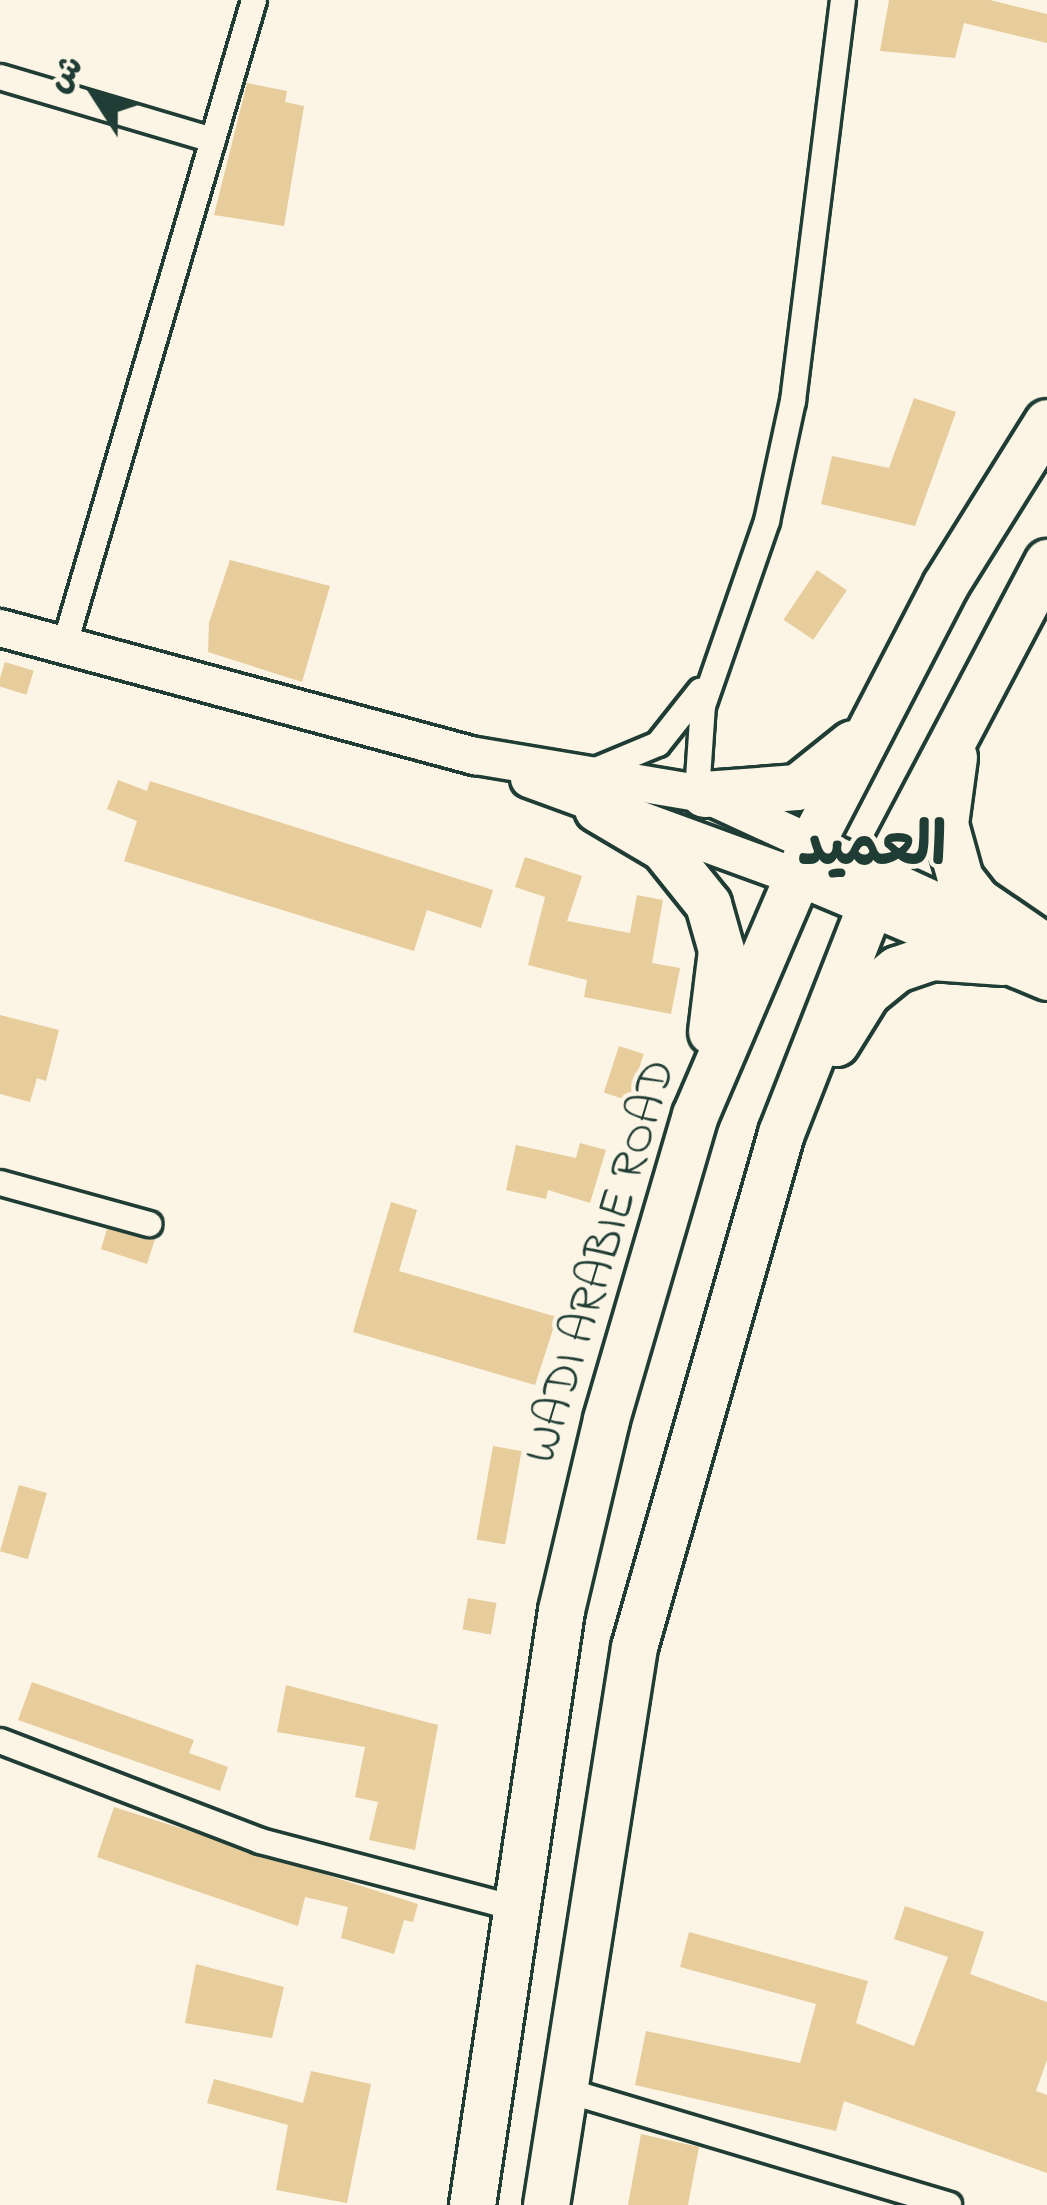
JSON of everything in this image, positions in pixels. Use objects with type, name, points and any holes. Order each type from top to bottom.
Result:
[{"type":"highway","name":"WADI ARABIE ROAD","points":[[472,2205],[512,1906],[566,1589],[606,1418],[694,1115],[805,859],[944,585],[1047,422]]},
{"type":"highway","points":[[546,2205],[634,1647],[781,1133],[875,890],[961,716],[1047,562]]},
{"type":"highway","points":[[701,794],[797,787],[833,764],[881,709]]},
{"type":"highway","points":[[961,716],[945,824],[949,852],[977,900],[1047,950]]},
{"type":"highway","points":[[590,791],[681,864],[716,927],[721,974],[694,1115]]},
{"type":"highway","points":[[781,1133],[881,980],[932,957],[1003,962]]},
{"type":"main road","points":[[0,628],[590,791],[805,859],[875,890],[1047,950]]},
{"type":"main road","points":[[590,791],[701,794],[805,859]]},
{"type":"main road","points":[[875,890],[1047,982]]},
{"type":"street","points":[[64,647],[254,0]]},
{"type":"street","points":[[701,794],[697,734],[712,675],[766,521],[794,400],[843,0]]},
{"type":"street","points":[[0,77],[213,140]]},
{"type":"street","points":[[590,791],[658,744],[712,675]]},
{"type":"street","points":[[0,1183],[149,1224]]},
{"type":"street","points":[[0,1741],[260,1841],[512,1906]]},
{"type":"street","points":[[561,2089],[949,2205]]},
{"type":"building","points":[[889,0],[990,0],[1047,14],[1047,43],[964,23],[955,58],[880,51]]},
{"type":"building","points":[[247,83],[287,91],[285,102],[304,106],[284,226],[214,215]]},
{"type":"building","points":[[914,398],[956,412],[915,526],[821,504],[832,456],[889,468]]},
{"type":"building","points":[[230,560],[330,586],[302,682],[208,652],[209,623]]},
{"type":"building","points":[[817,570],[847,590],[813,640],[783,620]]},
{"type":"building","points":[[5,662],[34,671],[26,695],[0,687]]},
{"type":"building","points":[[118,780],[147,791],[150,781],[493,890],[481,928],[427,910],[414,951],[124,861],[137,821],[107,809]]},
{"type":"building","points":[[525,857],[582,876],[567,921],[630,933],[637,895],[663,900],[652,963],[680,968],[671,1014],[584,997],[587,980],[528,965],[545,897],[515,887]]},
{"type":"building","points":[[0,1015],[59,1030],[46,1081],[37,1078],[30,1102],[0,1094]]},
{"type":"building","points":[[619,1046],[644,1054],[629,1101],[604,1093]]},
{"type":"building","points":[[580,1143],[606,1150],[590,1203],[548,1190],[546,1199],[506,1190],[516,1145],[576,1158]]},
{"type":"building","points":[[391,1202],[417,1210],[399,1271],[557,1317],[535,1385],[353,1332]]},
{"type":"building","points":[[107,1229],[155,1239],[147,1264],[101,1249]]},
{"type":"building","points":[[493,1446],[522,1451],[505,1545],[477,1540]]},
{"type":"building","points":[[19,1485],[47,1493],[28,1559],[0,1551]]},
{"type":"building","points":[[468,1598],[497,1603],[491,1635],[462,1630]]},
{"type":"building","points":[[32,1682],[194,1740],[189,1753],[228,1767],[220,1791],[18,1720]]},
{"type":"building","points":[[286,1685],[438,1725],[415,1850],[369,1840],[378,1802],[355,1797],[365,1747],[277,1732]]},
{"type":"building","points":[[114,1807],[418,1904],[413,1922],[404,1920],[394,1954],[341,1938],[348,1907],[305,1897],[298,1926],[97,1857]]},
{"type":"building","points":[[905,1906],[984,1932],[970,1974],[1047,2002],[1047,2060],[1036,2091],[1047,2095],[1047,2173],[844,2101],[836,2131],[635,2085],[646,2031],[800,2063],[816,2004],[680,1967],[689,1932],[868,1981],[856,2023],[914,2046],[948,1957],[894,1939]]},
{"type":"building","points":[[196,1964],[284,1987],[272,2038],[185,2023]]},
{"type":"building","points":[[311,2071],[371,2084],[347,2203],[276,2190],[288,2125],[207,2103],[214,2079],[303,2103]]},
{"type":"building","points":[[641,2134],[699,2147],[688,2205],[628,2205]]},
{"type":"district","name":"العميد","points":[[872,849]]}]
